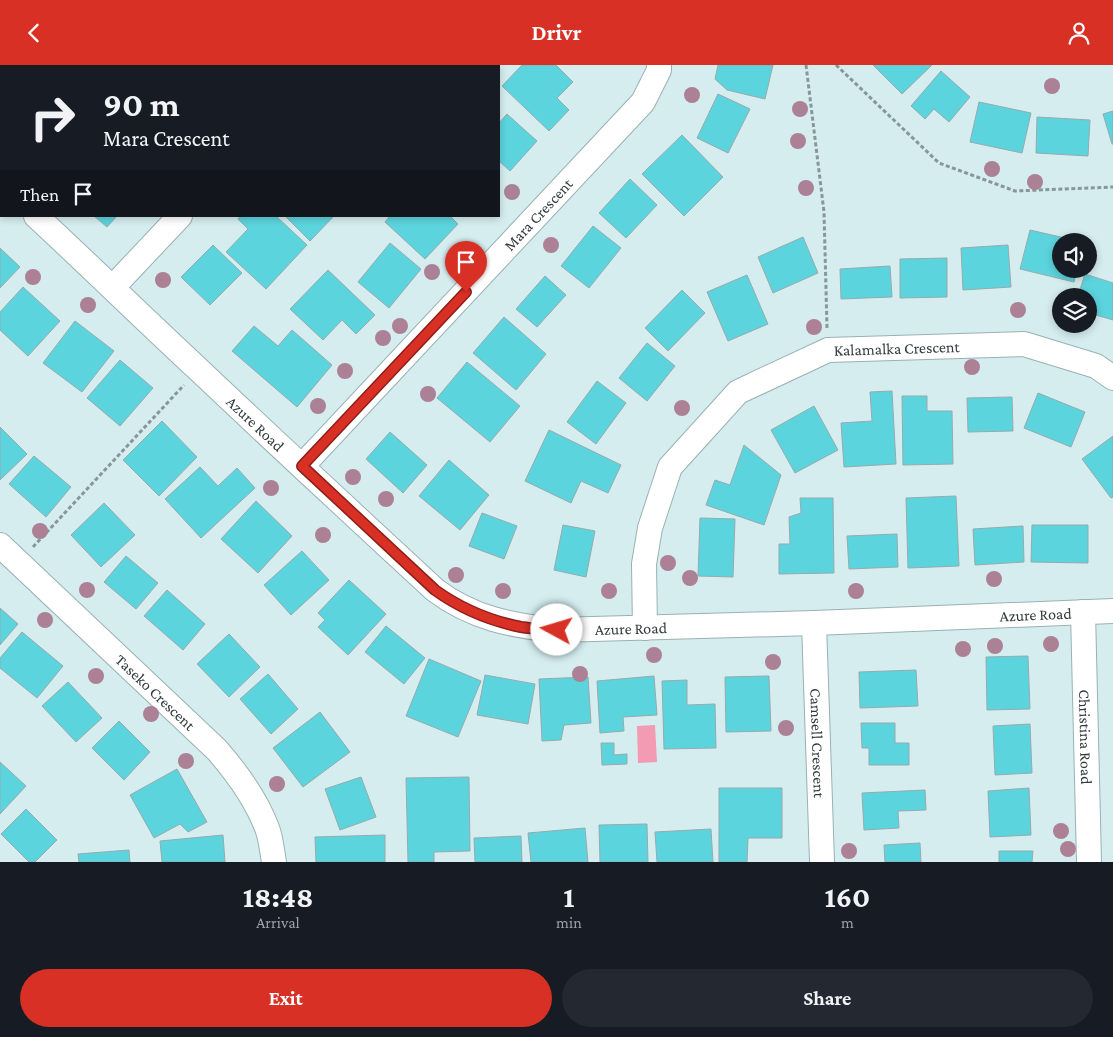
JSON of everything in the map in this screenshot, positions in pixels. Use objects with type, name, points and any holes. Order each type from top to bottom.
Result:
[{"type":"street","name":"Mara Crescent","points":[[302,466],[643,102],[659,65]]},
{"type":"street","name":"Azure Road","points":[[37,217],[113,287],[198,370],[435,590],[453,603],[489,618],[521,627],[557,630],[814,623],[1113,611]]},
{"type":"street","points":[[113,287],[179,217]]},
{"type":"street","name":"Kalamalka Crescent","points":[[645,628],[646,555],[650,528],[670,467],[738,392],[828,351],[1024,344],[1096,366],[1113,379]]},
{"type":"street","name":"Taseko Crescent","points":[[0,545],[217,750],[235,771],[250,794],[267,828],[274,862]]},
{"type":"street","name":"Christina Road","points":[[1083,612],[1089,862]]},
{"type":"street","name":"Camsell Crescent","points":[[814,623],[822,862]]},
{"type":"path","points":[[806,65],[824,212],[828,351]]},
{"type":"path","points":[[836,65],[939,163],[1015,191],[1113,187]]},
{"type":"path","points":[[19,562],[198,370]]},
{"type":"shaded area","points":[[655,725],[657,762],[638,763],[637,726]]},
{"type":"building","points":[[522,65],[556,65],[573,82],[557,98],[569,110],[549,131],[502,86]]},
{"type":"building","points":[[718,65],[773,65],[765,99],[727,90],[715,79]]},
{"type":"building","points":[[873,65],[932,65],[902,94]]},
{"type":"building","points":[[941,71],[970,97],[949,122],[934,109],[925,119],[911,106]]},
{"type":"building","points":[[718,94],[750,109],[728,153],[697,138]]},
{"type":"building","points":[[979,102],[1031,113],[1022,153],[970,142]]},
{"type":"building","points":[[1113,111],[1113,144],[1112,144],[1103,114]]},
{"type":"building","points":[[507,114],[537,141],[510,171],[500,162],[500,122]]},
{"type":"building","points":[[1037,117],[1090,120],[1088,156],[1036,153]]},
{"type":"building","points":[[682,135],[723,177],[684,216],[642,174]]},
{"type":"building","points":[[630,179],[657,205],[626,238],[599,213]]},
{"type":"building","points":[[95,217],[116,217],[107,227]]},
{"type":"building","points":[[239,217],[277,217],[307,245],[266,289],[226,252],[248,229],[238,219]]},
{"type":"building","points":[[286,217],[333,217],[310,241]]},
{"type":"building","points":[[389,217],[451,217],[458,224],[425,259],[385,222]]},
{"type":"building","points":[[593,226],[621,248],[589,288],[561,266]]},
{"type":"building","points":[[1030,230],[1052,235],[1052,277],[1020,269]]},
{"type":"building","points":[[803,237],[818,273],[773,293],[758,257]]},
{"type":"building","points":[[390,243],[421,269],[389,308],[358,282]]},
{"type":"building","points":[[213,245],[242,273],[210,305],[181,277]]},
{"type":"building","points":[[1008,245],[1011,287],[963,290],[961,248]]},
{"type":"building","points":[[0,248],[20,267],[0,288]]},
{"type":"building","points":[[947,258],[947,297],[900,298],[900,259]]},
{"type":"building","points":[[890,266],[892,297],[841,299],[840,269]]},
{"type":"building","points":[[328,270],[375,315],[356,334],[342,320],[323,340],[290,309]]},
{"type":"building","points":[[747,275],[768,324],[728,341],[707,292]]},
{"type":"building","points":[[545,276],[566,295],[537,327],[516,309]]},
{"type":"building","points":[[1057,278],[1075,278],[1074,282]]},
{"type":"building","points":[[1084,278],[1097,278],[1113,283],[1113,320],[1097,315],[1097,288],[1081,288]]},
{"type":"building","points":[[23,287],[60,321],[28,356],[0,330],[0,312]]},
{"type":"building","points":[[682,290],[705,313],[668,351],[645,328]]},
{"type":"building","points":[[504,317],[546,354],[516,390],[473,353]]},
{"type":"building","points":[[75,321],[114,351],[82,392],[43,363]]},
{"type":"building","points":[[254,326],[278,346],[292,330],[332,365],[297,407],[232,351]]},
{"type":"building","points":[[647,343],[675,366],[647,401],[619,378]]},
{"type":"building","points":[[120,360],[153,388],[120,426],[87,398]]},
{"type":"building","points":[[467,362],[520,406],[490,442],[437,398]]},
{"type":"building","points":[[597,381],[626,403],[596,444],[567,422]]},
{"type":"building","points":[[892,391],[896,464],[844,467],[841,423],[872,421],[870,392]]},
{"type":"building","points":[[1038,393],[1085,412],[1071,447],[1024,428]]},
{"type":"building","points":[[902,396],[927,396],[927,411],[952,411],[953,464],[903,465]]},
{"type":"building","points":[[1012,397],[1013,431],[968,432],[967,398]]},
{"type":"building","points":[[814,406],[838,450],[795,473],[771,430]]},
{"type":"building","points":[[162,421],[197,457],[159,496],[123,460]]},
{"type":"building","points":[[0,427],[27,454],[0,480]]},
{"type":"building","points":[[549,430],[621,465],[608,493],[581,481],[571,503],[525,481]]},
{"type":"building","points":[[390,432],[427,465],[403,493],[366,459]]},
{"type":"building","points":[[1113,436],[1113,497],[1111,498],[1082,459]]},
{"type":"building","points":[[744,445],[781,475],[764,525],[706,505],[715,480],[730,485]]},
{"type":"building","points":[[34,456],[71,487],[46,517],[9,484]]},
{"type":"building","points":[[449,460],[489,495],[460,530],[419,496]]},
{"type":"building","points":[[200,467],[218,486],[237,468],[255,488],[201,538],[165,499]]},
{"type":"building","points":[[956,496],[959,566],[908,568],[906,498]]},
{"type":"building","points":[[800,498],[833,498],[834,573],[779,574],[779,544],[790,544],[789,517],[801,513]]},
{"type":"building","points":[[256,501],[292,536],[258,573],[221,539]]},
{"type":"building","points":[[104,503],[135,535],[101,567],[71,535]]},
{"type":"building","points":[[482,513],[517,526],[504,559],[469,546]]},
{"type":"building","points":[[700,518],[735,519],[733,577],[698,576]]},
{"type":"building","points":[[563,525],[595,531],[586,577],[554,570]]},
{"type":"building","points":[[1032,525],[1088,525],[1088,563],[1031,562]]},
{"type":"building","points":[[1023,526],[1024,562],[975,565],[973,529]]},
{"type":"building","points":[[897,534],[898,567],[849,569],[847,536]]},
{"type":"building","points":[[302,551],[329,580],[291,615],[264,585]]},
{"type":"building","points":[[126,556],[158,583],[136,609],[104,582]]},
{"type":"building","points":[[349,580],[386,614],[348,655],[318,627],[325,620],[318,613]]},
{"type":"building","points":[[167,590],[205,624],[183,650],[144,616]]},
{"type":"building","points":[[0,608],[18,624],[0,645]]},
{"type":"building","points":[[386,626],[425,658],[404,684],[365,652]]},
{"type":"building","points":[[22,632],[63,666],[37,698],[0,668],[0,658]]},
{"type":"building","points":[[229,634],[260,667],[229,697],[197,664]]},
{"type":"building","points":[[1028,656],[1030,709],[987,710],[986,657]]},
{"type":"building","points":[[429,659],[481,681],[458,737],[406,716]]},
{"type":"building","points":[[916,670],[918,706],[860,708],[859,672]]},
{"type":"building","points":[[268,674],[298,709],[271,734],[240,699]]},
{"type":"building","points":[[485,675],[535,684],[528,724],[477,715]]},
{"type":"building","points":[[654,676],[657,715],[623,717],[624,731],[600,733],[597,681]]},
{"type":"building","points":[[769,676],[771,731],[726,732],[725,677]]},
{"type":"building","points":[[588,677],[591,723],[564,725],[561,740],[542,741],[539,679]]},
{"type":"building","points":[[687,680],[687,705],[715,704],[716,748],[664,749],[662,681]]},
{"type":"building","points":[[68,682],[102,718],[76,742],[42,706]]},
{"type":"building","points":[[320,712],[350,752],[303,787],[273,748]]},
{"type":"building","points":[[119,721],[150,752],[124,780],[92,748]]},
{"type":"building","points":[[861,723],[895,723],[895,743],[909,743],[909,765],[869,765],[869,748],[862,748]]},
{"type":"building","points":[[1030,724],[1032,773],[995,775],[993,726]]},
{"type":"building","points":[[601,743],[614,743],[614,755],[627,754],[627,764],[602,765]]},
{"type":"building","points":[[0,762],[26,786],[0,814]]},
{"type":"building","points":[[177,769],[207,822],[188,832],[180,824],[154,838],[130,795]]},
{"type":"building","points":[[361,777],[376,817],[340,830],[325,789]]},
{"type":"building","points":[[469,777],[470,851],[434,852],[434,862],[408,862],[406,778]]},
{"type":"building","points":[[719,788],[782,788],[782,838],[748,838],[747,862],[719,862]]},
{"type":"building","points":[[1029,788],[1031,835],[990,837],[988,791]]},
{"type":"building","points":[[925,790],[926,810],[898,811],[899,828],[864,830],[862,793]]},
{"type":"building","points":[[26,809],[57,840],[35,862],[29,862],[1,834]]},
{"type":"building","points":[[647,824],[648,862],[600,862],[599,825]]},
{"type":"building","points":[[585,828],[588,862],[531,862],[528,833]]},
{"type":"building","points":[[711,829],[713,862],[657,862],[655,832]]},
{"type":"building","points":[[223,835],[225,862],[162,862],[160,841]]},
{"type":"building","points":[[385,835],[385,862],[316,862],[315,837]]},
{"type":"building","points":[[521,836],[522,862],[475,862],[474,838]]},
{"type":"building","points":[[920,843],[921,862],[885,862],[884,845]]},
{"type":"building","points":[[129,850],[130,862],[79,862],[78,854]]},
{"type":"building","points":[[999,851],[1033,851],[1032,862],[999,862]]},
{"type":"route","points":[[466,292],[302,466],[435,590],[453,603],[489,618],[521,627],[557,630]]}]
